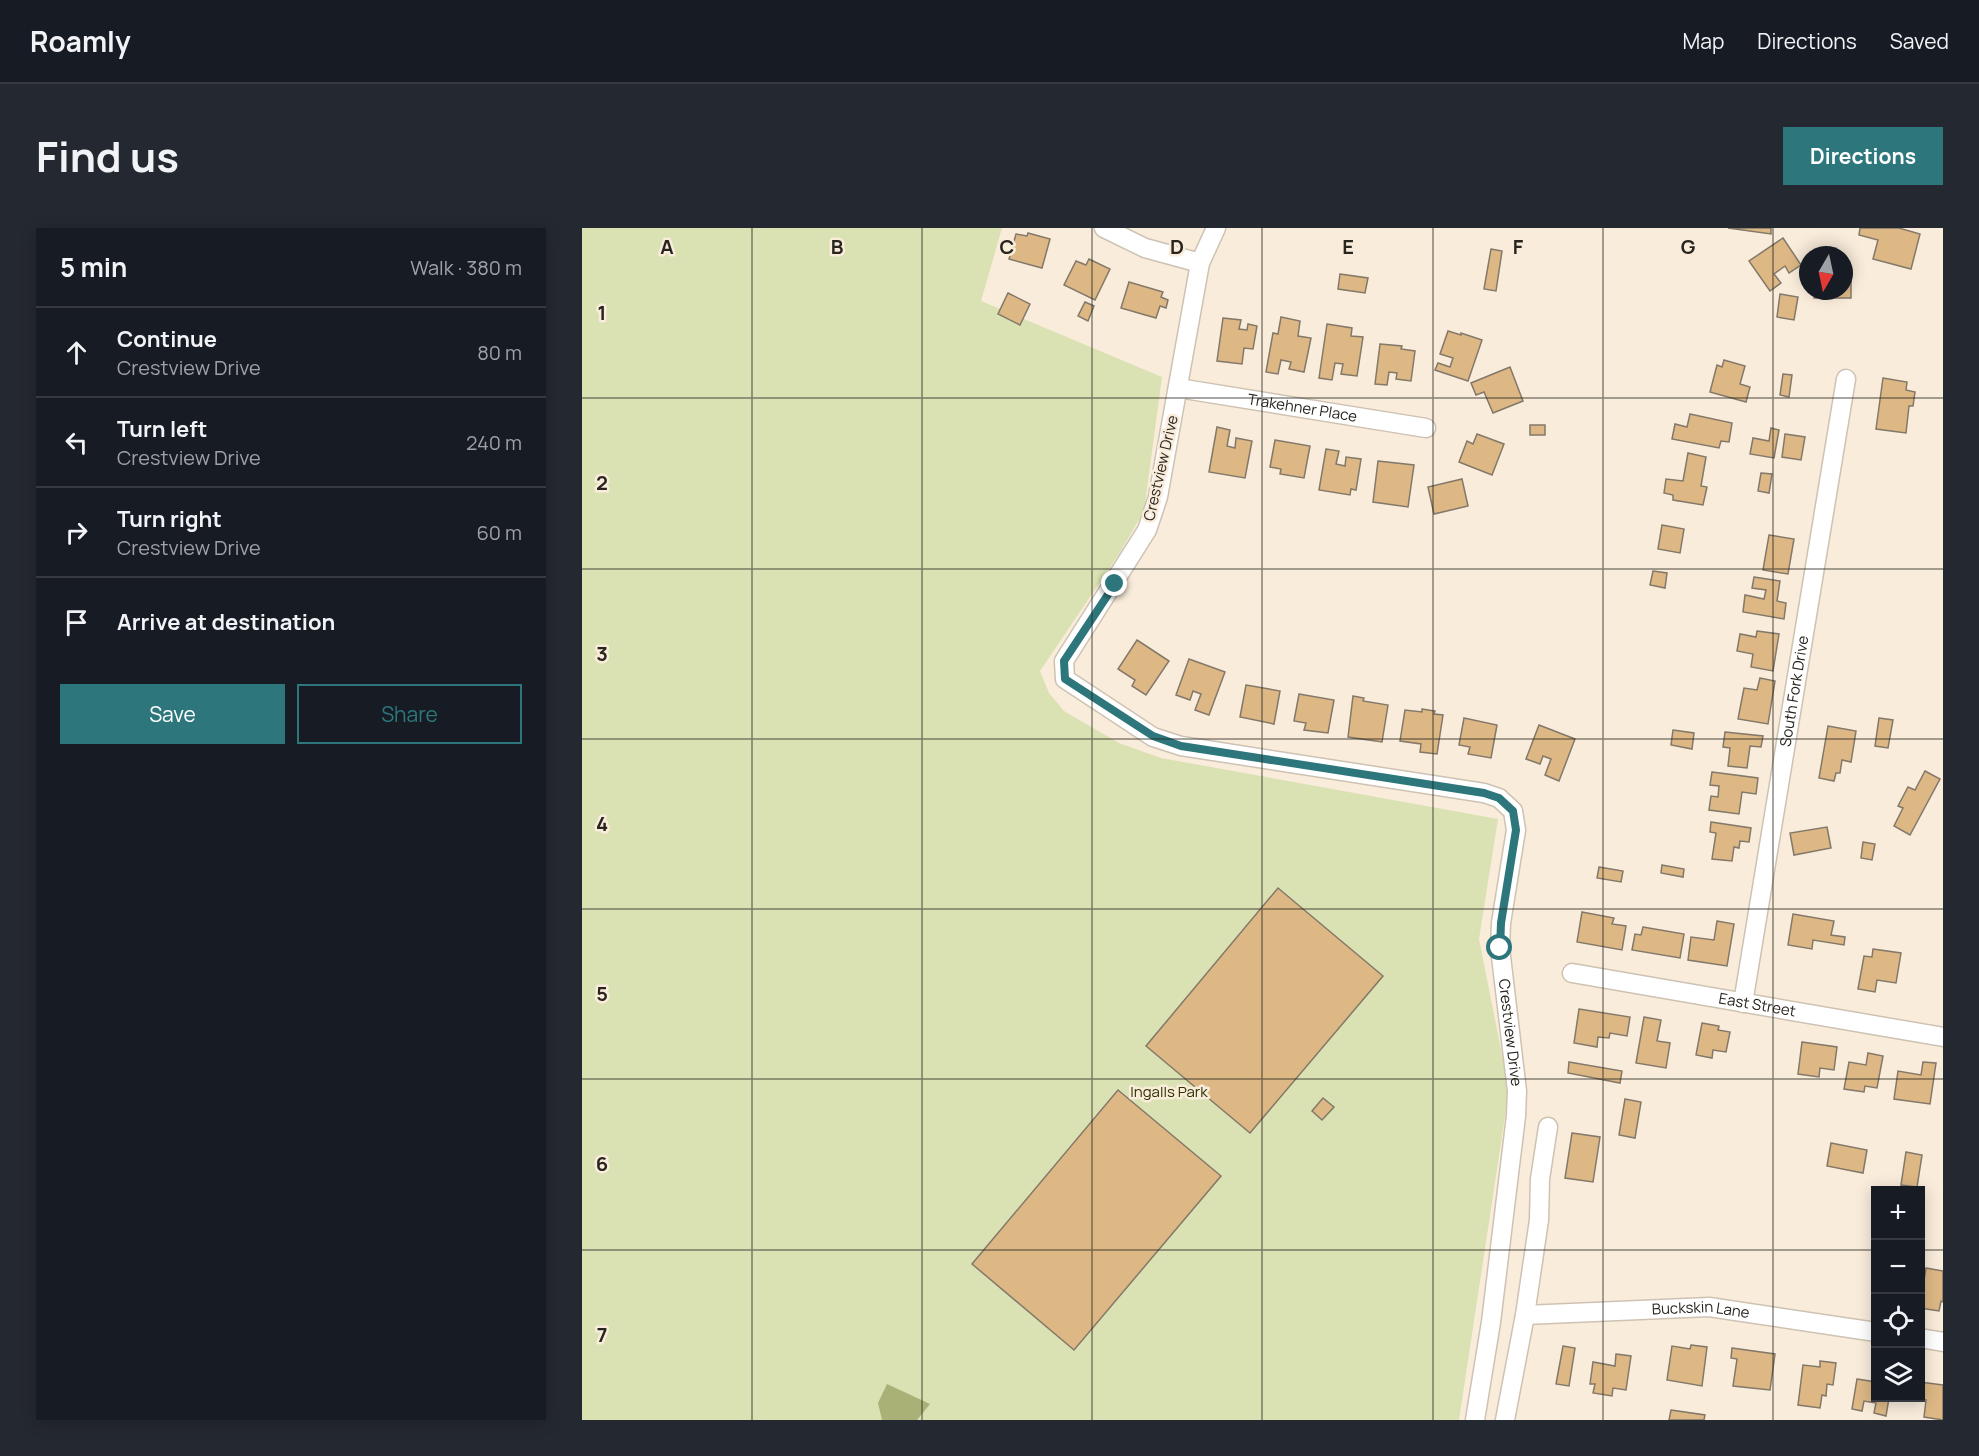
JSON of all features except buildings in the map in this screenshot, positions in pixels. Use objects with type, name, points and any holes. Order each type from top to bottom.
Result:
[{"type":"street","points":[[1104,228],[1145,248],[1200,263]]},
{"type":"street","name":"Crestview Drive","points":[[1216,228],[1200,263],[1158,497],[1147,530],[1064,661],[1065,679],[1153,736],[1181,746],[1484,793],[1499,798],[1513,811],[1516,830],[1501,923],[1500,948],[1516,1091],[1516,1116],[1491,1322],[1475,1420]]},
{"type":"street","name":"South Fork Drive","points":[[1743,1003],[1846,379]]},
{"type":"street","name":"Trakehner Place","points":[[1178,388],[1426,428]]},
{"type":"street","name":"East Street","points":[[1572,973],[1943,1037]]},
{"type":"street","points":[[1505,1420],[1525,1315],[1539,1220],[1540,1179],[1548,1127]]},
{"type":"street","name":"Buckskin Lane","points":[[1525,1315],[1709,1307],[1871,1331]]},
{"type":"street","points":[[1925,1339],[1943,1342]]},
{"type":"green space","name":"Ingalls Park","points":[[582,228],[1002,228],[981,301],[1162,377],[1144,511],[1119,554],[1040,671],[1049,693],[1064,711],[1119,743],[1161,758],[1498,819],[1479,939],[1509,1090],[1459,1420],[582,1420]]},
{"type":"green space","points":[[887,1384],[930,1404],[917,1420],[882,1420],[878,1403]]},
{"type":"route","points":[[1115,584],[1064,661],[1065,679],[1153,736],[1181,746],[1484,793],[1499,798],[1513,811],[1516,830],[1501,923],[1500,948]]}]
